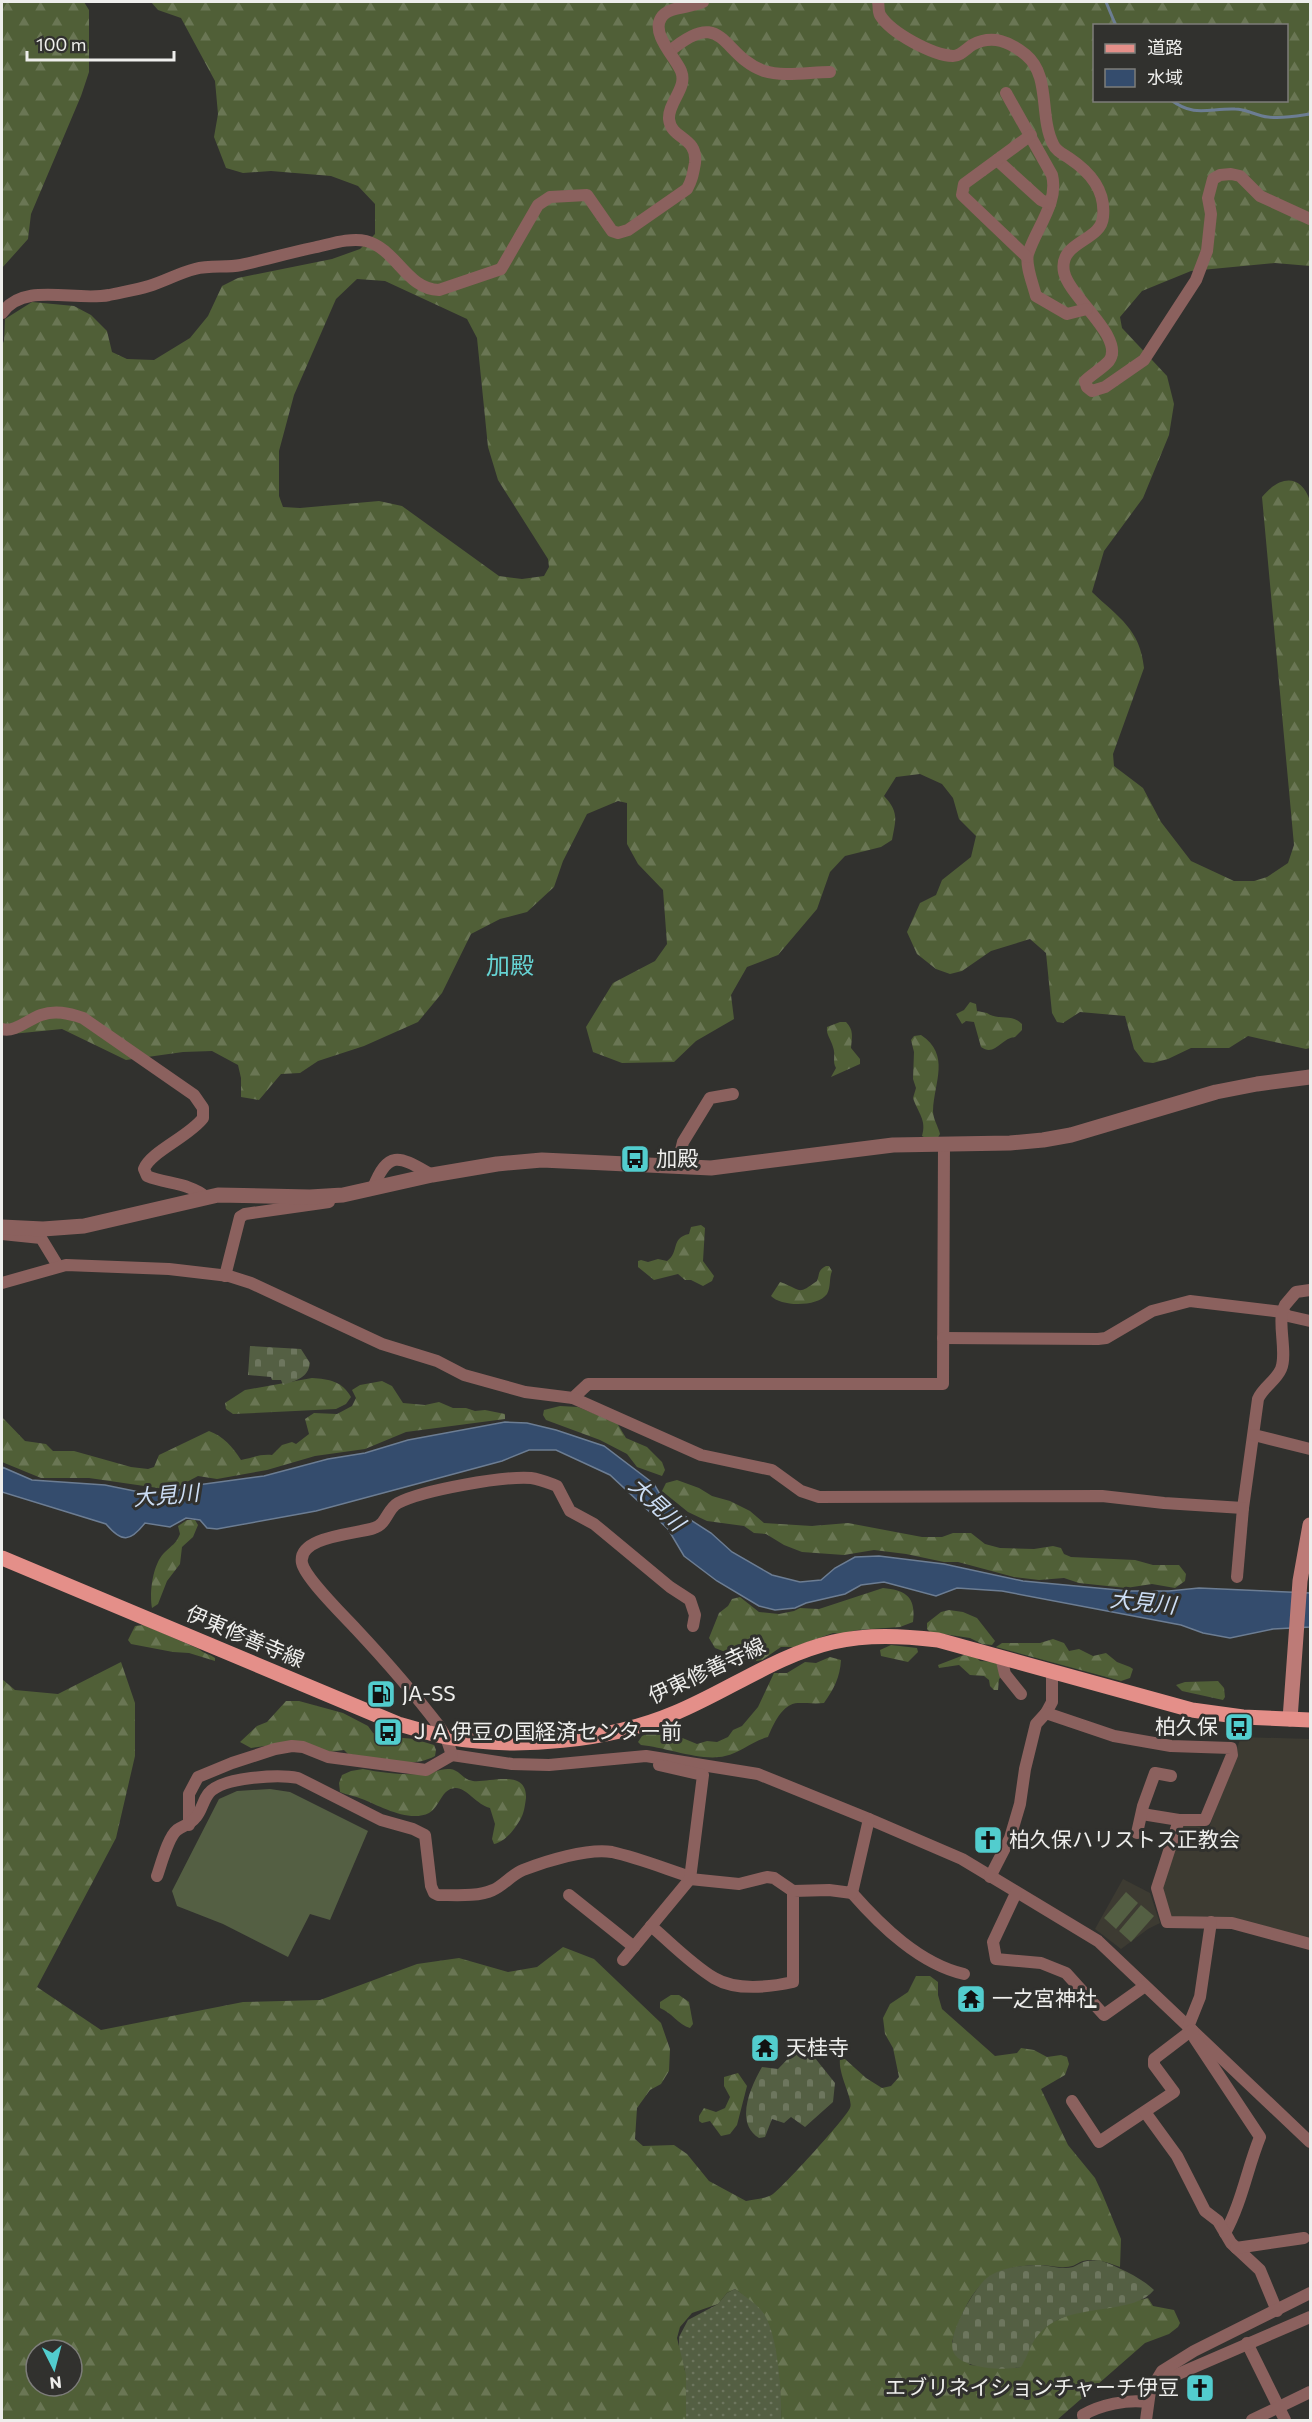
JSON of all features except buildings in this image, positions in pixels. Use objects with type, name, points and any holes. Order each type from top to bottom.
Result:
[{"type":"main road","points":[[1290,1719],[1300,1581],[1311,1525]]},
{"type":"main road","name":"伊東修善寺線","points":[[2,1558],[398,1724],[446,1737],[538,1742],[594,1735],[631,1727],[674,1713],[785,1659],[832,1642],[899,1636],[938,1640],[1192,1710],[1243,1717],[1311,1720]]},
{"type":"street","points":[[2,313],[9,302],[24,297],[105,296],[149,286],[200,267],[239,265],[275,255],[351,241],[364,241],[381,248],[417,285],[429,290],[439,290],[501,269],[538,205],[550,197],[587,195],[612,231],[618,233],[628,230],[687,189],[693,179],[696,154],[692,145],[671,128],[669,116],[682,84],[683,74],[658,31],[659,21],[665,13],[703,2]]},
{"type":"street","points":[[878,2],[879,13],[891,28],[937,54],[957,56],[974,44],[990,40],[1007,41],[1028,57],[1038,70],[1043,92],[1046,131],[1055,148],[1094,176],[1104,206],[1103,220],[1097,231],[1075,245],[1065,257],[1064,271],[1070,286],[1109,336],[1113,347],[1110,360],[1085,381],[1087,387],[1092,391],[1105,387],[1144,360],[1196,280],[1207,251],[1210,214],[1208,198],[1213,179],[1220,175],[1240,176],[1260,196],[1311,219]]},
{"type":"street","points":[[670,51],[681,42],[710,31],[720,36],[749,63],[765,71],[830,72]]},
{"type":"street","points":[[1006,93],[1031,135],[1052,175],[1055,186],[1050,204],[1027,257]]},
{"type":"street","points":[[1031,135],[964,184],[962,195],[1027,257],[1036,296],[1067,314],[1087,309]]},
{"type":"street","points":[[997,160],[1041,200],[1050,204]]},
{"type":"street","points":[[2,1029],[13,1029],[41,1015],[53,1012],[63,1012],[82,1018],[194,1095],[203,1108],[203,1118],[193,1130],[151,1159],[144,1169],[147,1176],[185,1186],[206,1197]]},
{"type":"street","points":[[2,1227],[43,1229],[84,1226],[206,1197],[310,1197],[346,1194],[432,1175],[497,1164],[542,1160],[711,1168],[867,1148],[1010,1143],[1061,1137],[1216,1092],[1257,1083],[1311,1077]]},
{"type":"street","points":[[677,1167],[682,1142],[710,1098],[733,1094]]},
{"type":"street","points":[[573,1398],[588,1384],[943,1384],[944,1144]]},
{"type":"street","points":[[373,1188],[384,1165],[392,1160],[405,1161],[432,1175]]},
{"type":"street","points":[[225,1276],[240,1217],[244,1214],[325,1203],[346,1194]]},
{"type":"street","points":[[2,1234],[41,1238],[58,1266]]},
{"type":"street","points":[[2,1283],[58,1266],[79,1265],[169,1269],[225,1276],[252,1283],[389,1347],[437,1361],[464,1375],[525,1392],[573,1398],[701,1455],[772,1470],[801,1491],[819,1497],[1102,1496],[1243,1508]]},
{"type":"street","points":[[1237,1577],[1243,1508],[1258,1399],[1261,1392],[1277,1376],[1282,1365],[1282,1312],[1285,1305],[1296,1292],[1311,1290]]},
{"type":"street","points":[[944,1338],[1098,1339],[1113,1334],[1152,1311],[1190,1301],[1282,1312],[1288,1316],[1311,1321]]},
{"type":"street","points":[[1254,1435],[1311,1449]]},
{"type":"street","points":[[452,1755],[446,1737],[425,1707],[333,1605],[305,1569],[302,1562],[303,1554],[309,1546],[321,1540],[376,1527],[385,1520],[396,1503],[407,1499],[442,1489],[487,1481],[533,1478],[557,1486],[570,1511],[594,1524],[670,1587],[690,1600],[695,1615],[693,1626]]},
{"type":"street","points":[[1001,1657],[1005,1674],[1022,1694]]},
{"type":"street","points":[[990,1877],[1010,1838],[1020,1804],[1025,1769],[1036,1724],[1052,1702],[1052,1671]]},
{"type":"street","points":[[1046,1713],[1114,1736],[1171,1746],[1231,1748],[1232,1755],[1204,1820],[1179,1820],[1142,1814]]},
{"type":"street","points":[[189,1825],[189,1794],[198,1777],[232,1763],[292,1746],[303,1747],[328,1757],[426,1770],[452,1755],[512,1764],[549,1765],[646,1756],[758,1774],[965,1861],[1098,1941],[1311,2142]]},
{"type":"street","points":[[623,1960],[691,1878],[703,1775],[646,1763],[646,1756]]},
{"type":"street","points":[[1137,1833],[1143,1806],[1155,1773],[1171,1776]]},
{"type":"street","points":[[157,1876],[171,1838],[177,1830],[189,1825],[202,1810],[209,1792],[217,1786],[240,1780],[285,1775],[298,1778],[381,1820],[413,1829],[425,1835],[430,1886],[438,1895],[485,1893],[495,1889],[520,1871],[551,1860],[611,1852],[691,1878],[739,1884],[769,1877],[794,1891],[829,1890],[852,1893],[905,1944],[950,1971],[964,1974]]},
{"type":"street","points":[[852,1893],[869,1819]]},
{"type":"street","points":[[1179,1820],[1157,1888],[1167,1922],[1232,1923],[1311,1944]]},
{"type":"street","points":[[651,1926],[715,1979],[753,1986],[775,1986],[793,1982],[794,1891]]},
{"type":"street","points":[[1016,1893],[993,1942],[996,1959],[1041,1963],[1066,1973],[1104,2015],[1145,1986]]},
{"type":"street","points":[[569,1895],[634,1947]]},
{"type":"street","points":[[1072,2101],[1099,2142],[1174,2092],[1154,2065],[1154,2060],[1190,2029],[1200,1997],[1211,1922]]},
{"type":"street","points":[[1190,2029],[1260,2137],[1249,2164],[1237,2211],[1225,2232]]},
{"type":"street","points":[[1145,2112],[1177,2156],[1199,2204],[1218,2221],[1236,2248],[1260,2270],[1277,2311]]},
{"type":"street","points":[[1236,2248],[1304,2238]]},
{"type":"street","points":[[1146,2421],[1147,2402],[1152,2385],[1162,2371],[1177,2361],[1311,2293]]},
{"type":"street","points":[[1152,2385],[1311,2317]]},
{"type":"street","points":[[1247,2343],[1285,2421]]},
{"type":"street","points":[[1252,2421],[1311,2392]]},
{"type":"street","points":[[1080,2419],[1093,2409],[1139,2401],[1147,2402]]},
{"type":"shaded area","points":[[1241,1737],[1310,1739],[1310,1939],[1171,1918],[1162,1889],[1183,1824],[1209,1828]]},
{"type":"shaded area","points":[[1123,1879],[1150,1893],[1160,1923],[1121,1949],[1095,1929]]},
{"type":"green space","points":[[2,2],[84,2],[89,10],[89,72],[31,214],[28,239],[2,268]]},
{"type":"green space","points":[[151,2],[1310,2],[1310,266],[1275,263],[1191,271],[1142,291],[1120,317],[1122,328],[1167,376],[1174,404],[1169,435],[1143,498],[1104,551],[1092,592],[1127,625],[1138,643],[1144,668],[1113,754],[1114,766],[1143,788],[1161,822],[1191,861],[1234,881],[1254,881],[1267,877],[1288,863],[1294,845],[1262,497],[1275,485],[1289,481],[1295,482],[1306,492],[1310,501],[1310,1048],[1248,1036],[1229,1048],[1191,1048],[1168,1059],[1153,1063],[1144,1062],[1134,1049],[1125,1016],[1080,1012],[1063,1023],[1057,1022],[1052,1013],[1046,953],[1030,939],[991,951],[962,971],[950,974],[936,969],[917,954],[907,932],[920,903],[936,895],[942,880],[971,857],[976,836],[959,819],[953,798],[942,784],[920,774],[896,777],[884,796],[895,816],[892,840],[881,847],[845,856],[830,872],[817,909],[778,955],[747,967],[731,995],[734,1019],[696,1041],[674,1062],[622,1063],[593,1052],[586,1027],[613,983],[655,961],[667,944],[663,890],[638,864],[627,844],[627,803],[618,801],[587,814],[563,861],[554,887],[527,912],[500,919],[471,934],[442,993],[418,1022],[364,1046],[318,1061],[300,1073],[281,1074],[259,1100],[241,1097],[238,1065],[212,1051],[183,1052],[126,1060],[62,1029],[2,1035],[2,345],[5,319],[32,302],[74,306],[91,315],[107,331],[112,352],[127,359],[154,360],[190,338],[208,316],[222,286],[238,278],[332,259],[360,249],[375,234],[375,204],[358,186],[331,176],[271,171],[243,173],[226,168],[214,137],[218,114],[215,81],[181,18],[158,10]],"holes":[[[357,279],[385,281],[467,319],[477,338],[488,447],[498,480],[548,559],[549,567],[544,576],[522,579],[499,576],[402,506],[379,501],[300,508],[283,507],[279,496],[279,451],[294,395],[336,299]]]},
{"type":"green space","points":[[970,1002],[976,1004],[977,1011],[1018,1021],[1022,1024],[1022,1030],[1015,1037],[990,1050],[981,1047],[974,1022],[966,1021],[962,1024],[956,1014],[964,1010]]},
{"type":"green space","points":[[846,1022],[850,1028],[851,1048],[860,1059],[860,1064],[831,1077],[836,1068],[834,1050],[827,1027]]},
{"type":"green space","points":[[921,1035],[936,1051],[939,1070],[933,1111],[940,1134],[937,1139],[929,1140],[922,1136],[923,1121],[913,1098],[916,1088],[913,1079],[914,1052],[911,1040],[914,1036]]},
{"type":"green space","points":[[701,1225],[705,1228],[703,1261],[714,1276],[712,1281],[703,1286],[691,1280],[685,1280],[678,1274],[654,1280],[638,1267],[638,1261],[641,1260],[667,1261],[673,1254],[679,1239],[689,1234],[691,1227]]},
{"type":"green space","points":[[829,1266],[832,1271],[827,1294],[822,1298],[808,1303],[791,1304],[776,1300],[771,1296],[780,1282],[799,1290],[806,1289],[817,1281],[820,1271]]},
{"type":"green space","points":[[250,1346],[301,1349],[310,1363],[309,1368],[301,1378],[283,1385],[281,1380],[272,1380],[271,1377],[248,1375]]},
{"type":"green space","points":[[312,1378],[339,1384],[351,1397],[346,1404],[336,1409],[233,1414],[226,1409],[225,1403],[245,1390]]},
{"type":"green space","points":[[382,1381],[392,1386],[403,1403],[425,1405],[439,1402],[453,1408],[505,1414],[505,1419],[406,1432],[365,1449],[315,1456],[267,1470],[217,1479],[198,1476],[172,1490],[89,1478],[41,1478],[2,1462],[2,1417],[25,1441],[46,1444],[53,1451],[74,1451],[131,1467],[148,1469],[154,1467],[159,1455],[209,1431],[227,1442],[241,1460],[272,1455],[282,1445],[292,1442],[296,1444],[309,1434],[305,1419],[314,1413],[337,1414],[352,1406],[356,1398],[352,1390],[360,1385]]},
{"type":"green space","points":[[560,1406],[578,1407],[617,1423],[626,1438],[647,1447],[662,1462],[665,1470],[662,1476],[637,1467],[627,1454],[600,1440],[546,1420],[543,1415],[544,1410]]},
{"type":"green space","points":[[677,1480],[699,1488],[712,1496],[730,1501],[750,1511],[764,1523],[812,1526],[848,1523],[922,1537],[971,1533],[985,1544],[1000,1548],[1034,1549],[1053,1546],[1061,1548],[1064,1554],[1071,1557],[1135,1560],[1153,1565],[1179,1565],[1186,1574],[1185,1581],[1175,1588],[1152,1584],[1126,1588],[1079,1583],[1064,1578],[1039,1580],[1014,1577],[958,1562],[944,1562],[874,1550],[844,1555],[802,1552],[766,1534],[754,1533],[744,1526],[707,1521],[688,1512],[662,1491],[666,1483]]},
{"type":"green space","points":[[187,1520],[195,1520],[198,1525],[193,1537],[182,1547],[180,1564],[167,1581],[158,1604],[152,1608],[151,1594],[157,1563],[180,1534],[178,1526]]},
{"type":"green space","points":[[883,1588],[904,1593],[908,1597],[913,1607],[913,1622],[900,1627],[833,1633],[794,1647],[781,1647],[762,1660],[751,1662],[715,1648],[709,1638],[719,1613],[728,1606],[732,1599],[740,1597],[759,1612],[779,1614],[800,1608],[819,1609]]},
{"type":"green space","points":[[949,1610],[963,1612],[977,1618],[995,1641],[992,1645],[982,1644],[970,1638],[930,1632],[927,1629],[927,1623],[941,1612]]},
{"type":"green space","points":[[144,1625],[199,1649],[215,1658],[215,1661],[189,1653],[131,1644],[128,1640],[135,1626]]},
{"type":"green space","points":[[1053,1639],[1064,1643],[1069,1651],[1079,1649],[1093,1656],[1106,1653],[1117,1662],[1133,1669],[1130,1678],[1121,1681],[996,1647],[1002,1643],[1040,1643]]},
{"type":"green space","points":[[891,1645],[917,1648],[918,1652],[908,1662],[881,1656],[880,1650]]},
{"type":"green space","points":[[964,1655],[976,1657],[980,1661],[997,1662],[1002,1676],[999,1679],[998,1690],[990,1686],[989,1680],[984,1676],[970,1675],[959,1665],[939,1668],[938,1665]]},
{"type":"green space","points":[[830,1657],[841,1660],[836,1683],[824,1703],[799,1703],[788,1706],[779,1715],[768,1737],[736,1752],[716,1757],[695,1756],[641,1745],[638,1742],[642,1736],[651,1732],[680,1737],[697,1744],[707,1741],[717,1742],[742,1726],[758,1707],[774,1673],[787,1673],[805,1662],[816,1663]]},
{"type":"green space","points":[[121,1662],[135,1703],[135,1756],[116,1838],[37,1987],[101,2030],[243,2002],[320,2000],[417,1964],[459,1958],[508,1972],[537,1967],[563,1947],[594,1959],[661,2023],[670,2049],[669,2071],[661,2084],[650,2090],[637,2108],[635,2139],[643,2146],[674,2145],[687,2154],[709,2181],[746,2201],[773,2194],[814,2152],[850,2108],[840,2059],[845,2059],[866,2078],[882,2088],[891,2086],[899,2077],[893,2048],[885,2034],[883,2018],[890,2004],[908,1992],[916,1976],[930,1976],[938,1982],[938,1995],[942,2009],[995,2056],[1017,2053],[1021,2048],[1034,2050],[1047,2057],[1061,2055],[1067,2057],[1069,2064],[1065,2075],[1041,2089],[1068,2145],[1095,2178],[1121,2239],[1120,2267],[1102,2261],[1088,2260],[1069,2267],[1038,2265],[1019,2267],[991,2277],[980,2286],[964,2309],[952,2342],[970,2365],[1020,2367],[1032,2341],[1054,2321],[1084,2310],[1148,2298],[1153,2306],[1174,2310],[1180,2323],[1178,2327],[1169,2334],[1145,2343],[1057,2420],[781,2420],[780,2379],[775,2346],[767,2319],[761,2310],[735,2289],[727,2293],[718,2304],[692,2313],[680,2327],[677,2338],[686,2375],[686,2420],[2,2420],[2,1679],[15,1690],[58,1694]]},
{"type":"green space","points":[[1218,1681],[1224,1688],[1223,1700],[1182,1691],[1176,1685],[1185,1682]]},
{"type":"green space","points":[[286,1701],[299,1701],[343,1713],[368,1726],[373,1733],[383,1736],[414,1739],[434,1745],[435,1756],[403,1763],[348,1754],[344,1750],[330,1752],[273,1745],[251,1748],[240,1742],[257,1726],[267,1722]]},
{"type":"green space","points":[[363,1769],[426,1774],[450,1769],[473,1781],[514,1780],[525,1789],[523,1812],[518,1824],[509,1835],[494,1844],[492,1839],[495,1824],[490,1808],[459,1788],[447,1791],[433,1810],[421,1816],[404,1815],[340,1792],[339,1783],[342,1775]]},
{"type":"green space","points":[[270,1789],[290,1792],[368,1831],[330,1920],[310,1914],[288,1957],[223,1924],[177,1906],[172,1891],[219,1799],[237,1791]]},
{"type":"green space","points":[[1126,1892],[1138,1903],[1116,1929],[1104,1918]]},
{"type":"green space","points":[[1141,1905],[1154,1916],[1131,1942],[1119,1931]]},
{"type":"green space","points":[[671,1995],[679,1995],[689,2002],[693,2024],[690,2028],[660,2008],[660,2002]]},
{"type":"green space","points":[[804,2042],[808,2042],[818,2053],[815,2058],[835,2083],[833,2102],[805,2127],[791,2117],[784,2123],[772,2119],[765,2137],[759,2138],[747,2123],[746,2114],[753,2084],[762,2067],[778,2069]]},
{"type":"green space","points":[[738,2073],[747,2086],[737,2125],[730,2134],[721,2136],[710,2121],[702,2123],[699,2121],[699,2116],[704,2108],[716,2112],[725,2108],[730,2097],[724,2086],[724,2077]]},
{"type":"green space","points":[[1099,2260],[1135,2276],[1154,2290],[1145,2298],[1134,2303],[1061,2318],[1043,2330],[1021,2367],[1004,2369],[973,2365],[964,2362],[953,2351],[954,2333],[965,2309],[978,2287],[991,2275],[1022,2266],[1041,2265],[1069,2268],[1085,2261]]},
{"type":"green space","points":[[735,2289],[759,2307],[773,2333],[779,2363],[781,2420],[686,2420],[685,2370],[679,2354],[679,2337],[688,2320],[718,2304],[727,2293]]},
{"type":"water","name":"大見川","points":[[505,1422],[527,1423],[556,1430],[604,1446],[654,1484],[661,1496],[678,1512],[711,1533],[732,1552],[772,1575],[800,1582],[821,1580],[835,1568],[855,1557],[879,1556],[944,1564],[1023,1581],[1129,1591],[1199,1588],[1310,1593],[1310,1627],[1273,1629],[1230,1638],[1203,1633],[1181,1625],[1002,1591],[957,1588],[936,1596],[884,1582],[861,1585],[845,1594],[806,1603],[795,1608],[775,1610],[759,1606],[717,1581],[684,1556],[668,1529],[610,1475],[556,1450],[529,1450],[502,1461],[316,1511],[217,1529],[207,1528],[200,1520],[186,1518],[170,1527],[145,1523],[135,1534],[126,1538],[117,1535],[106,1524],[2,1492],[2,1467],[32,1480],[105,1485],[154,1495],[171,1493],[190,1486],[264,1476],[328,1459],[365,1453],[408,1440]]},
{"type":"waterway","points":[[1106,2],[1115,24]]},
{"type":"waterway","points":[[1174,102],[1187,109],[1202,111],[1239,109],[1273,118],[1310,114]]},
{"type":"place","name":"加殿","points":[[635,1159]]},
{"type":"place","name":"JA-SS","points":[[381,1694]]},
{"type":"place","name":"柏久保","points":[[1239,1727]]},
{"type":"place","name":"ＪＡ伊豆の国経済センター前","points":[[388,1732]]},
{"type":"place","name":"柏久保ハリストス正教会","points":[[988,1840]]},
{"type":"place","name":"一之宮神社","points":[[971,1999]]},
{"type":"place","name":"天桂寺","points":[[765,2048]]},
{"type":"place","name":"エブリネイションチャーチ伊豆","points":[[1200,2388]]},
{"type":"district","name":"加殿","points":[[510,966]]}]
